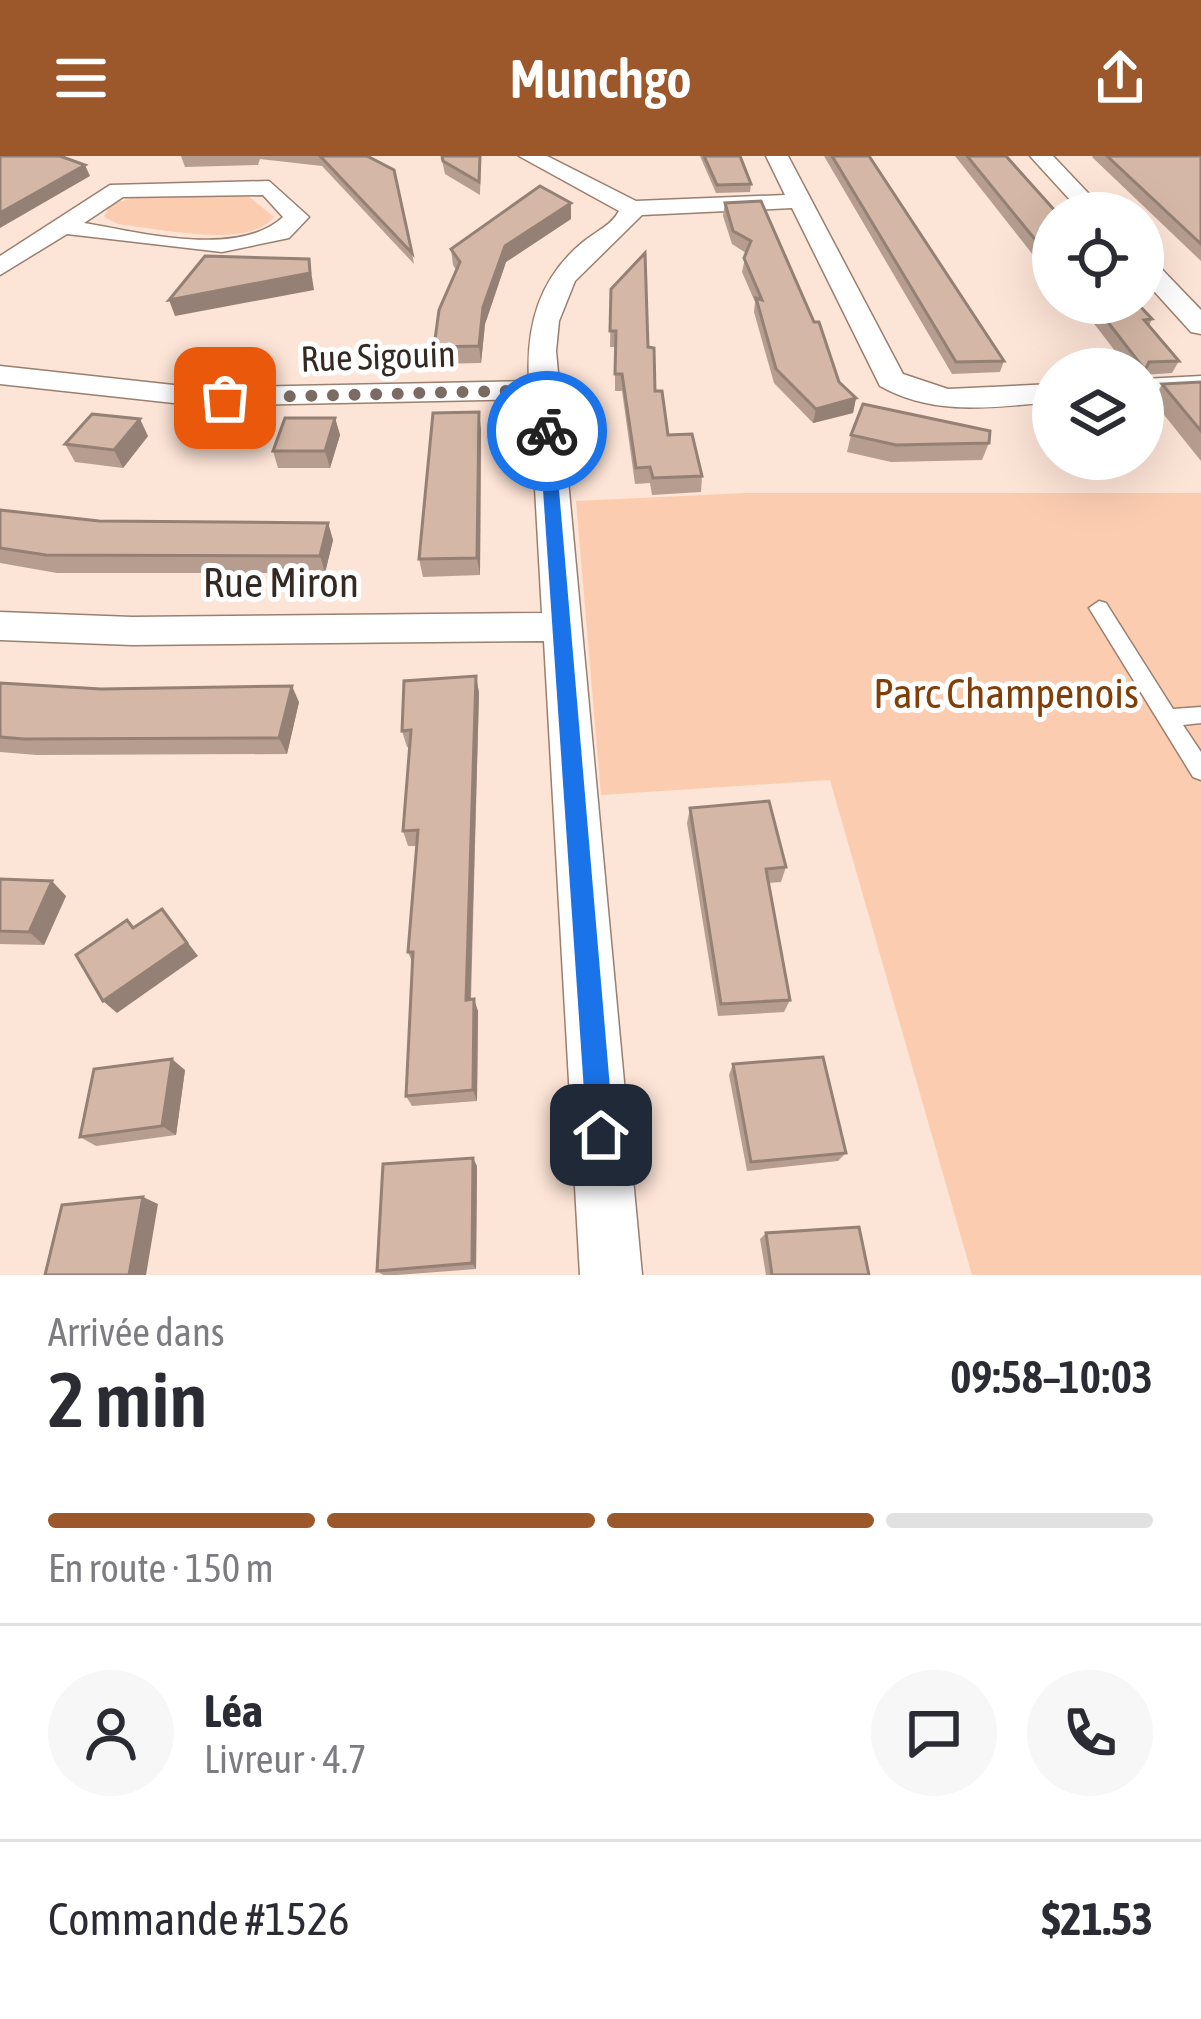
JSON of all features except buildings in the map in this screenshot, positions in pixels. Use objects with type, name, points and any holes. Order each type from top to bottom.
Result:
[{"type":"street","points":[[530,156],[632,208],[800,201]]},
{"type":"street","points":[[777,156],[891,380],[910,391],[941,398],[1032,394]]},
{"type":"street","points":[[1041,156],[1075,192]]},
{"type":"street","points":[[0,267],[101,196],[148,187],[269,188],[297,217],[279,234],[231,245],[60,226]]},
{"type":"street","points":[[611,1275],[542,336],[554,293],[588,250],[631,218],[632,208]]},
{"type":"street","points":[[1164,286],[1201,326]]},
{"type":"street","name":"Rue Sigouin","points":[[0,375],[175,397],[367,398],[543,390]]},
{"type":"street","points":[[1164,387],[1201,385]]},
{"type":"street","name":"Rue Miron","points":[[0,626],[53,631],[562,627]]},
{"type":"lane","points":[[1099,608],[1201,771]]},
{"type":"lane","points":[[1168,718],[1201,715]]},
{"type":"green space","points":[[137,196],[248,196],[274,217],[262,227],[224,235],[118,224],[104,217],[110,205]]},
{"type":"green space","name":"Parc Champenois","points":[[746,493],[1201,493],[1201,1275],[972,1275],[830,780],[601,795],[576,501]]},
{"type":"way so far","points":[[225,398],[543,390],[547,431]]},
{"type":"route","points":[[547,431],[601,1135]]}]
